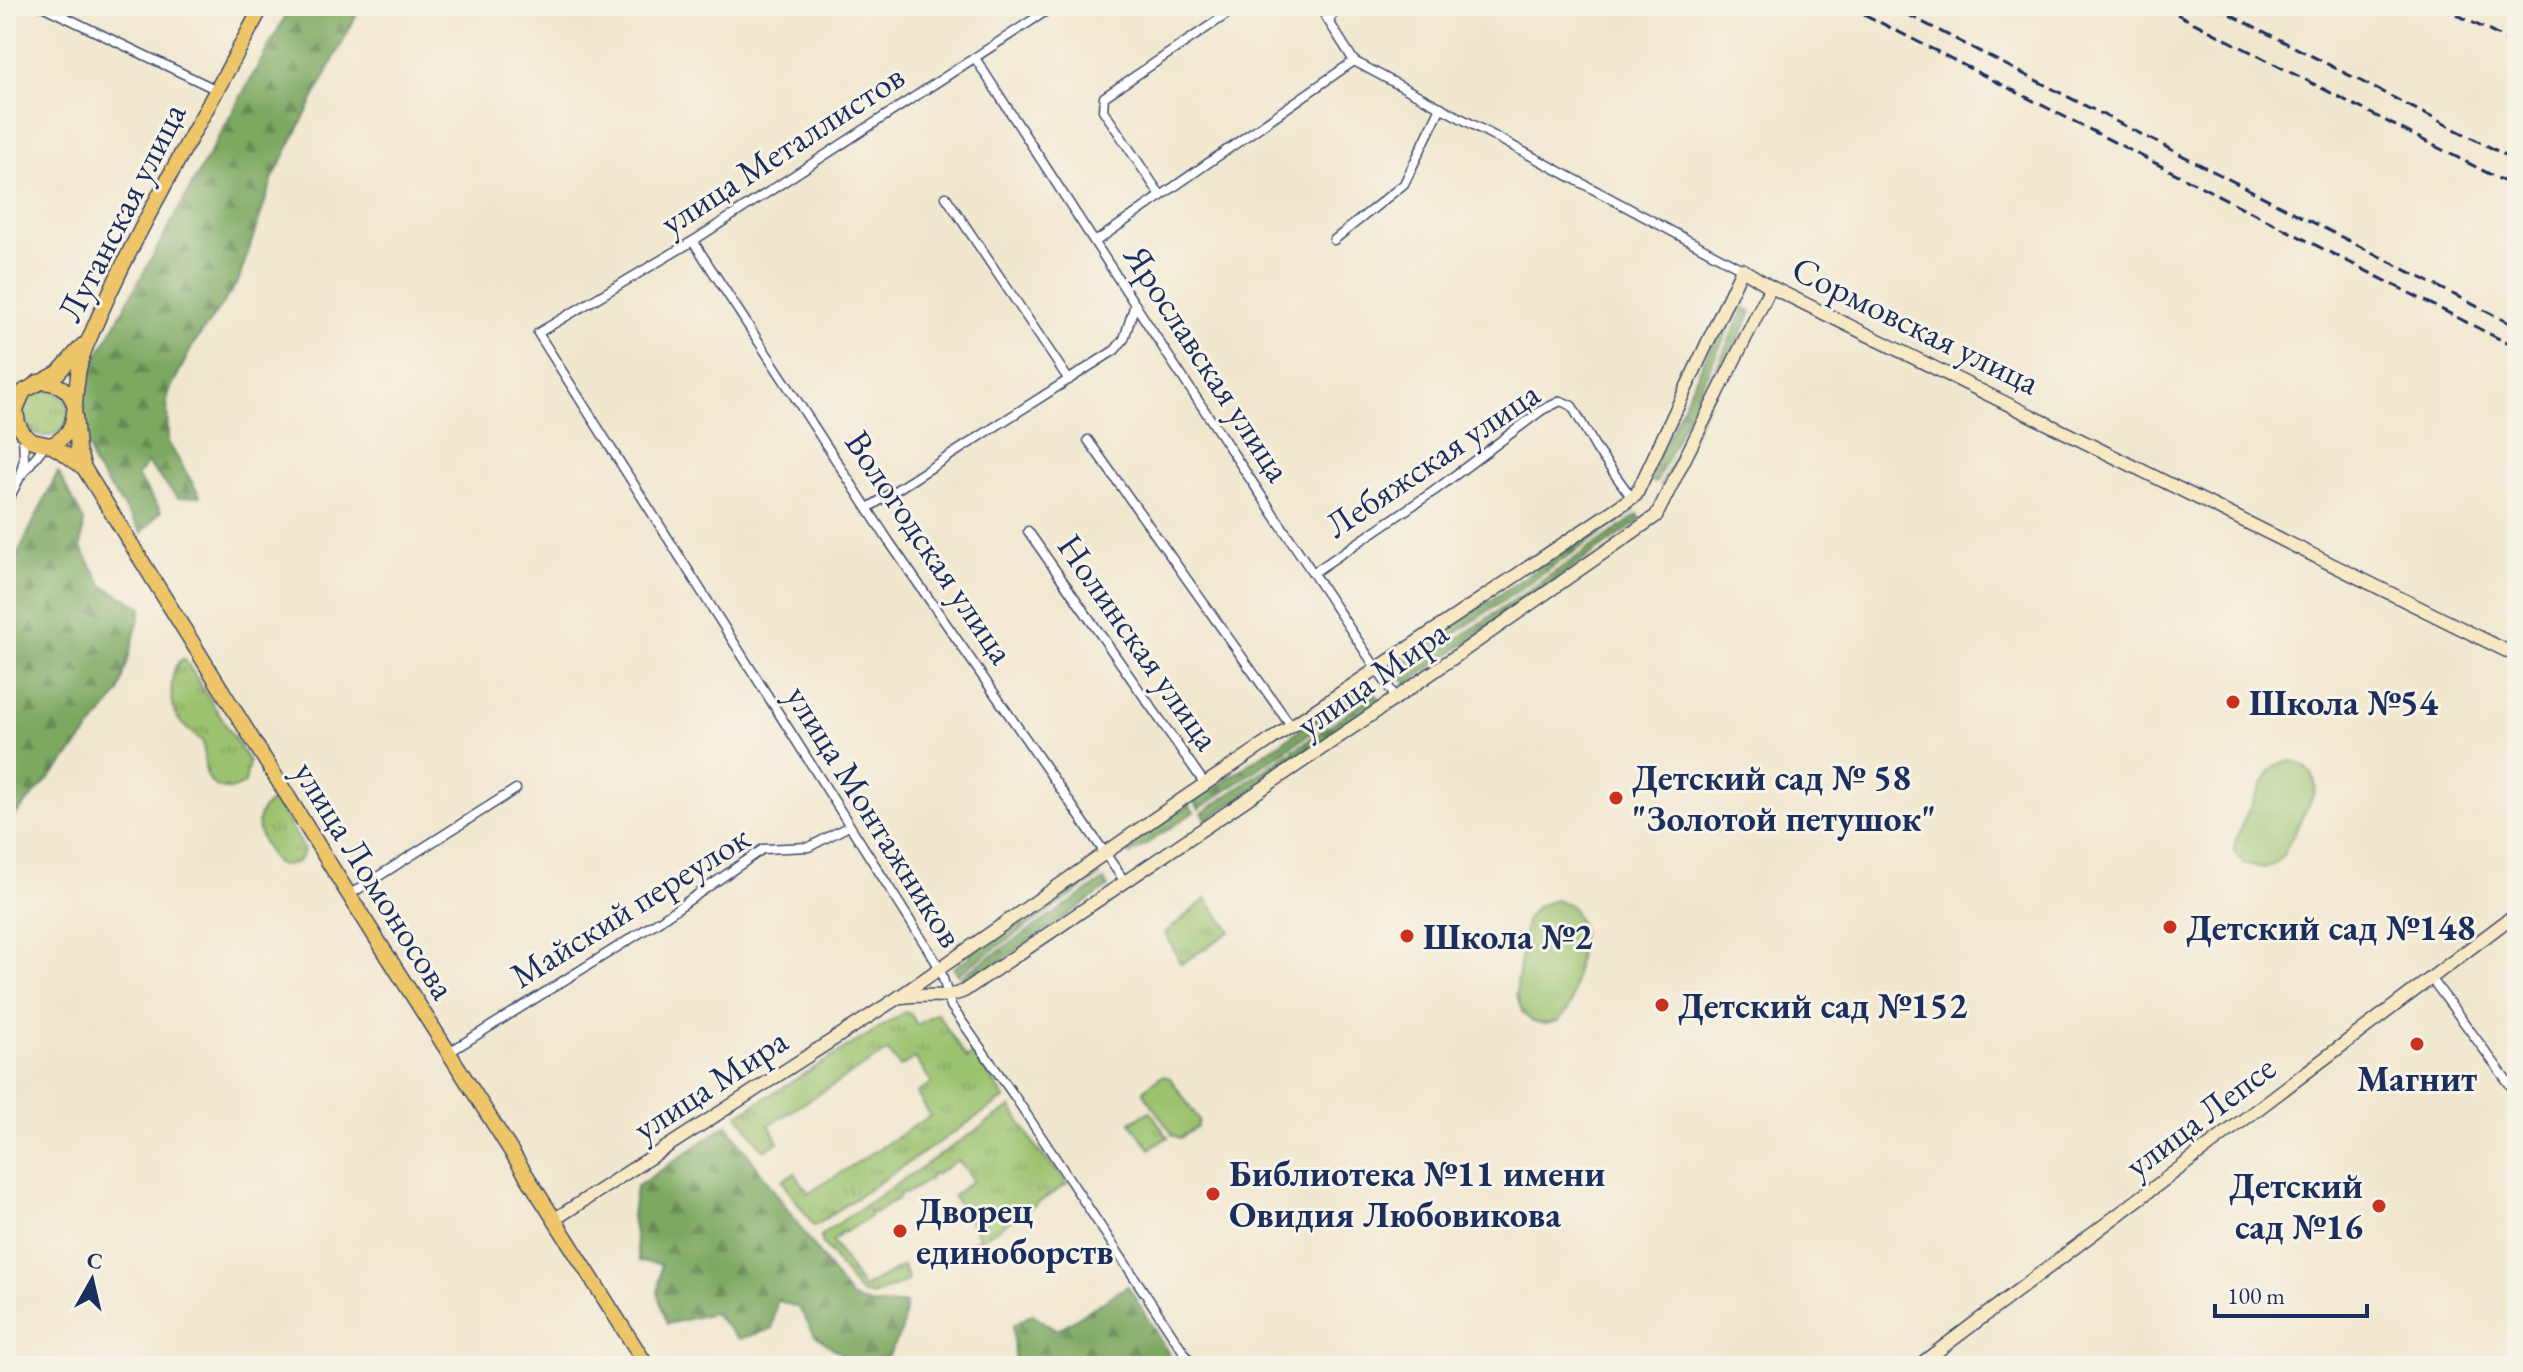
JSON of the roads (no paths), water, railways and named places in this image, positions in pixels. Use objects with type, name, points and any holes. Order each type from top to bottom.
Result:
[{"type":"highway","name":"Луганская улица","points":[[75,413],[76,385],[89,339],[138,236],[262,6]]},
{"type":"highway","points":[[84,468],[47,445],[32,441],[23,433],[16,416],[19,398],[24,391],[58,373],[89,339]]},
{"type":"highway","points":[[38,382],[59,385],[67,390],[75,413],[67,434],[47,445]]},
{"type":"highway","name":"улица Ломоносова","points":[[75,413],[78,449],[84,468],[647,1366]]},
{"type":"street","points":[[42,6],[218,90]]},
{"type":"street","name":"улица Металлистов","points":[[538,333],[693,241],[1054,6]]},
{"type":"street","points":[[1161,196],[1103,110],[1104,97],[1239,6]]},
{"type":"street","points":[[1095,242],[1354,61],[1319,6]]},
{"type":"street","points":[[1329,21],[1337,6]]},
{"type":"street","name":"Ярославская улица","points":[[975,58],[1396,698]]},
{"type":"street","name":"Сормовская улица","points":[[1354,61],[1771,287],[2517,656]]},
{"type":"street","points":[[1334,240],[1404,184],[1441,107]]},
{"type":"street","points":[[946,197],[1069,380]]},
{"type":"street","name":"Вологодская улица","points":[[693,241],[868,508],[1125,882]]},
{"type":"street","name":"улица Мира","points":[[555,1219],[896,999],[1205,784],[1636,495],[1742,269]]},
{"type":"street","name":"улица Мира","points":[[896,999],[915,995],[946,996],[964,991],[1396,698],[1656,516],[1771,287]]},
{"type":"street","points":[[868,508],[1115,350],[1124,339],[1135,304]]},
{"type":"street","name":"улица Монтажников","points":[[538,333],[940,968],[946,996],[1193,1366]]},
{"type":"street","name":"Лебяжская улица","points":[[1313,573],[1434,491],[1542,410],[1561,401],[1572,406],[1597,450],[1632,498]]},
{"type":"street","points":[[20,477],[24,459],[23,433]]},
{"type":"street","points":[[1088,440],[1291,726]]},
{"type":"street","points":[[6,505],[20,477],[47,445]]},
{"type":"street","name":"Нолинская улица","points":[[1028,531],[1205,784]]},
{"type":"street","points":[[349,895],[516,789]]},
{"type":"street","name":"Майский переулок","points":[[448,1053],[659,921],[763,849],[809,847],[849,826]]},
{"type":"street","name":"улица Лепсе","points":[[1918,1366],[2517,913]]},
{"type":"street","points":[[2431,978],[2517,1094]]},
{"type":"railway","points":[[1848,6],[2517,348]]},
{"type":"railway","points":[[1891,6],[2517,327]]},
{"type":"railway","points":[[2161,6],[2517,188]]},
{"type":"railway","points":[[2214,6],[2517,161]]},
{"type":"railway","points":[[2440,6],[2517,45]]},
{"type":"railway","points":[[2496,6],[2517,17]]},
{"type":"place","name":"Школа №54","points":[[2233,702]]},
{"type":"place","name":"Детский сад № 58 \"Золотой петушок\"","points":[[1616,798]]},
{"type":"place","name":"Детский сад №148","points":[[2170,927]]},
{"type":"place","name":"Школа №2","points":[[1407,936]]},
{"type":"place","name":"Детский сад №152","points":[[1662,1005]]},
{"type":"place","name":"Магнит","points":[[2417,1044]]},
{"type":"place","name":"Библиотека №11 имени Овидия Любовикова","points":[[1213,1194]]},
{"type":"place","name":"Детский сад №16","points":[[2379,1206]]},
{"type":"place","name":"Дворец единоборств","points":[[900,1231]]}]
